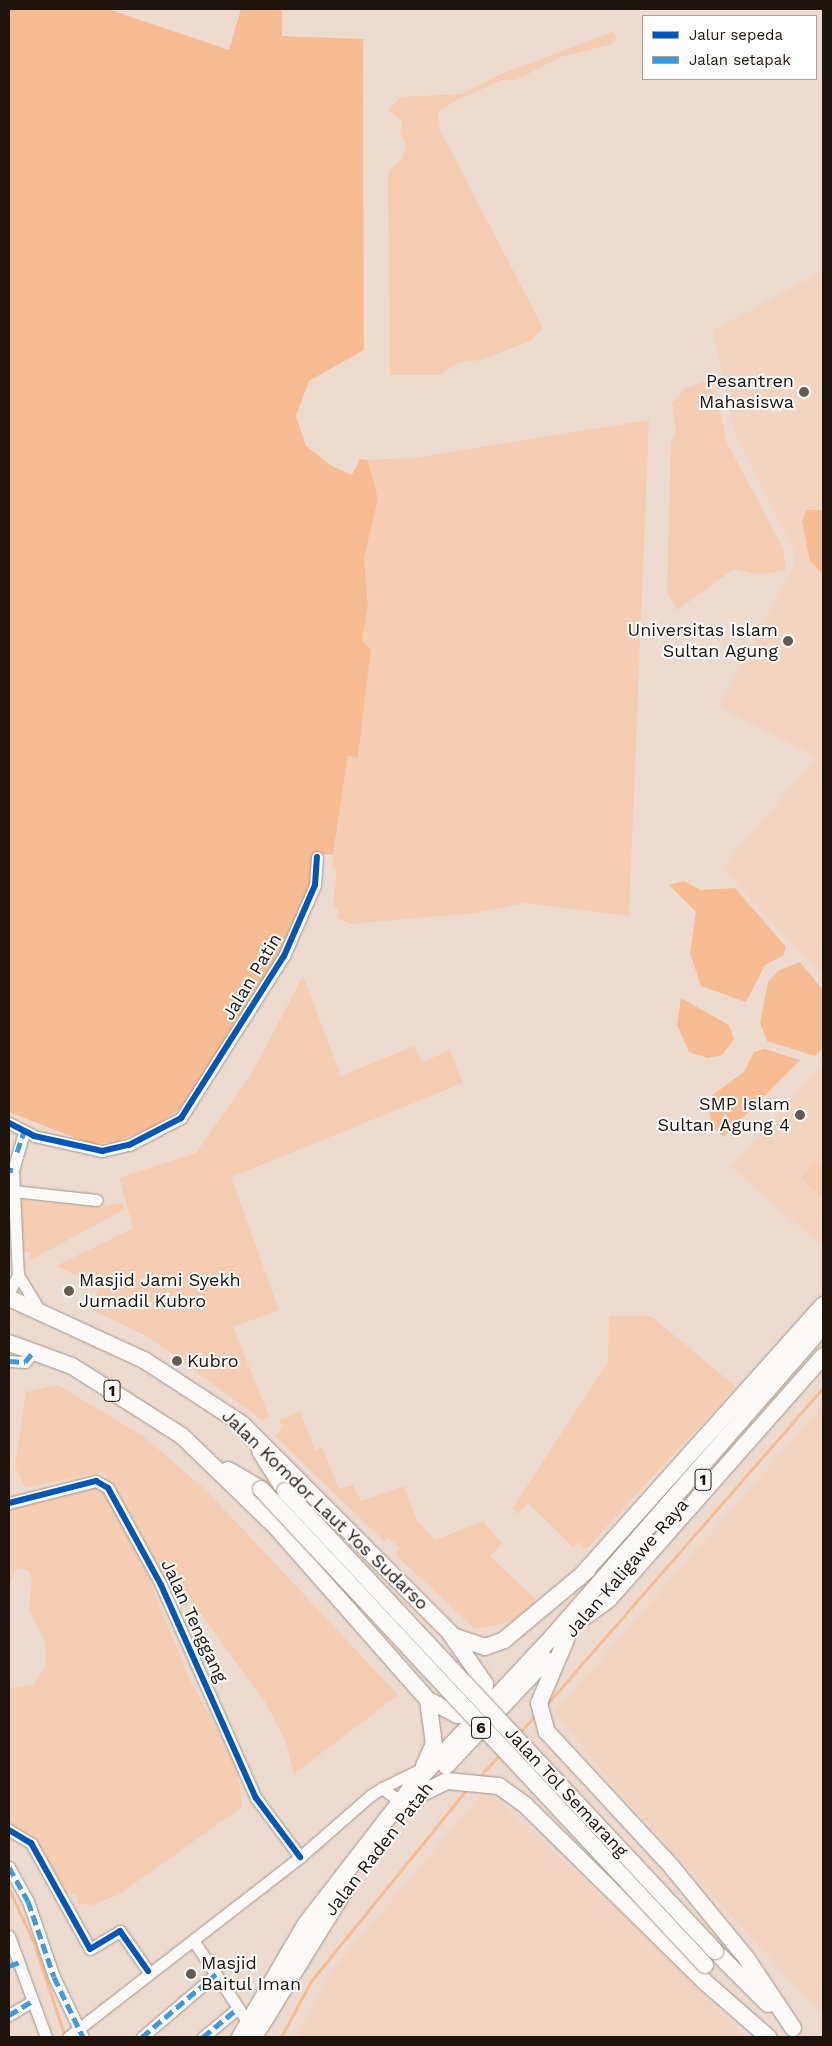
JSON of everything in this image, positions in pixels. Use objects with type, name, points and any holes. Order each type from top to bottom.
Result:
[{"type":"highway","name":"Jalan Komdor Laut Yos Sudarso","points":[[9,1298],[144,1360],[242,1424],[450,1633]]},
{"type":"highway","points":[[580,1577],[823,1305]]},
{"type":"highway","name":"Jalan Kaligawe Raya","points":[[684,1488],[823,1326]]},
{"type":"highway","name":"Jalan Kaligawe Raya","points":[[528,1680],[823,1342]]},
{"type":"highway","name":"1","points":[[9,1343],[34,1351],[104,1385],[206,1457],[275,1526],[428,1700],[457,1716],[478,1716],[528,1680]]},
{"type":"highway","points":[[583,1618],[609,1599],[823,1356]]},
{"type":"highway","name":"Jalan Tol Semarang","points":[[242,1424],[286,1491],[715,1951],[798,2033]]},
{"type":"highway","name":"Jalan Tol Semarang","points":[[206,1457],[260,1489],[705,1965],[769,2037]]},
{"type":"highway","points":[[478,1716],[684,1488]]},
{"type":"highway","name":"1","points":[[450,1633],[471,1645],[493,1645],[580,1577],[684,1488]]},
{"type":"highway","points":[[450,1633],[485,1684],[486,1696],[478,1716],[456,1754]]},
{"type":"highway","points":[[567,1637],[542,1690],[538,1703],[544,1725],[677,1873],[747,1959],[798,2033]]},
{"type":"highway","name":"Jalan Raden Patah","points":[[409,1795],[456,1754],[528,1680]]},
{"type":"highway","points":[[409,1795],[434,1744],[428,1700]]},
{"type":"highway","name":"Jalan Raden Patah","points":[[249,2032],[409,1795],[478,1716]]},
{"type":"highway","points":[[409,1795],[456,1782],[499,1786],[525,1805],[706,1982],[769,2037]]},
{"type":"street","name":"Jalan Patin","points":[[9,1124],[24,1132],[84,1150],[102,1151],[129,1145],[172,1124],[193,1105],[291,942],[315,885],[317,857]]},
{"type":"street","points":[[24,1132],[11,1170],[14,1191],[18,1275],[40,1311]]},
{"type":"street","points":[[14,1191],[97,1200]]},
{"type":"street","points":[[9,1292],[18,1275]]},
{"type":"street","points":[[9,1361],[25,1362],[34,1351]]},
{"type":"street","name":"Jalan Tenggang","points":[[9,1503],[96,1481],[108,1488],[161,1585],[256,1798],[300,1857]]},
{"type":"street","points":[[68,2037],[80,2031],[148,1971],[193,1940],[300,1857],[382,1788],[423,1768]]},
{"type":"street","points":[[382,1788],[409,1795]]},
{"type":"street","points":[[9,1830],[26,1838],[35,1850],[90,1949],[120,1931],[148,1971]]},
{"type":"street","points":[[9,1867],[28,1901],[54,1976],[80,2031]]},
{"type":"street","points":[[9,1936],[14,1964],[32,2001],[46,2037]]},
{"type":"street","points":[[193,1940],[216,1974],[249,2032]]},
{"type":"street","points":[[142,2037],[216,1974]]},
{"type":"street","points":[[9,2015],[32,2001]]},
{"type":"street","points":[[203,2037],[237,2009]]},
{"type":"shaded area","points":[[9,9],[108,9],[229,50],[241,9],[282,9],[282,36],[363,39],[364,350],[309,381],[296,416],[306,446],[332,466],[352,475],[360,459],[368,460],[378,499],[364,558],[368,606],[362,640],[371,649],[358,758],[348,756],[333,855],[315,854],[308,899],[291,936],[184,1106],[154,1127],[116,1142],[91,1144],[9,1112]]},
{"type":"shaded area","points":[[613,32],[617,39],[609,45],[561,57],[516,80],[502,80],[459,99],[438,112],[440,130],[543,328],[530,341],[481,360],[460,362],[440,375],[390,375],[388,172],[401,160],[407,146],[400,135],[402,121],[388,110],[401,97],[462,94],[499,75]]},
{"type":"shaded area","name":"Universitas Islam Sultan Agung","points":[[823,271],[823,976],[722,868],[817,757],[719,707],[794,565],[794,550],[734,432],[713,330]]},
{"type":"shaded area","points":[[705,382],[715,390],[727,443],[783,548],[786,570],[758,575],[734,569],[677,610],[667,592],[671,443],[676,431],[672,403],[686,388]]},
{"type":"shaded area","points":[[649,420],[629,916],[525,903],[474,913],[351,924],[337,918],[339,910],[333,906],[337,869],[332,866],[348,756],[358,758],[371,649],[362,640],[368,606],[364,558],[378,499],[368,460],[414,458]]},
{"type":"shaded area","points":[[806,510],[823,510],[823,574],[810,561],[802,521]]},
{"type":"shaded area","points":[[684,881],[701,890],[735,888],[786,947],[784,955],[765,965],[746,1002],[701,986],[690,953],[696,912],[669,885]]},
{"type":"shaded area","points":[[800,962],[823,990],[823,1048],[815,1056],[767,1041],[760,1023],[768,982],[778,971]]},
{"type":"shaded area","points":[[303,976],[341,1076],[414,1046],[422,1062],[450,1050],[463,1083],[231,1177],[279,1310],[233,1327],[269,1416],[263,1421],[150,1338],[91,1309],[99,1286],[56,1266],[133,1228],[119,1178],[196,1153],[252,1073]]},
{"type":"shaded area","points":[[681,998],[729,1025],[734,1039],[722,1055],[708,1058],[689,1052],[677,1025]]},
{"type":"shaded area","points":[[765,1049],[800,1060],[724,1137],[712,1127],[707,1099],[744,1072],[754,1052]]},
{"type":"shaded area","name":"SMP Islam Sultan Agung 4","points":[[823,1064],[823,1247],[731,1167]]},
{"type":"shaded area","points":[[816,1161],[823,1167],[823,1198],[801,1178]]},
{"type":"shaded area","points":[[18,1200],[98,1207],[123,1203],[125,1209],[29,1261],[30,1252],[20,1251]]},
{"type":"shaded area","points":[[609,1316],[651,1316],[736,1387],[586,1549],[579,1542],[573,1547],[528,1503],[517,1514],[512,1509],[608,1362]]},
{"type":"shaded area","points":[[58,1385],[143,1436],[208,1492],[398,1695],[294,1774],[285,1740],[265,1702],[182,1588],[167,1586],[119,1493],[102,1472],[25,1488],[15,1466],[26,1392]]},
{"type":"shaded area","points":[[823,1405],[823,2016],[618,1791],[555,1712]]},
{"type":"shaded area","points":[[300,1412],[315,1450],[322,1447],[339,1489],[353,1485],[361,1501],[404,1486],[417,1521],[435,1540],[483,1521],[502,1543],[490,1556],[537,1601],[511,1622],[475,1629],[395,1554],[400,1549],[389,1538],[384,1541],[275,1436],[283,1427],[279,1420]]},
{"type":"shaded area","points":[[100,1483],[135,1544],[190,1680],[237,1766],[242,1807],[118,1895],[91,1905],[78,1904],[77,1895],[62,1892],[31,1833],[9,1827],[9,1688],[33,1685],[46,1666],[45,1641],[29,1609],[32,1579],[28,1570],[16,1569],[9,1587],[9,1500]]},
{"type":"shaded area","points":[[486,1789],[634,1925],[745,2037],[297,2036],[332,1971]]},
{"type":"waterway","points":[[547,1704],[823,1388]]},
{"type":"waterway","points":[[519,1733],[537,1714]]},
{"type":"waterway","points":[[477,1779],[500,1754]]},
{"type":"waterway","points":[[281,2037],[311,1981],[467,1789]]},
{"type":"waterway","points":[[9,1889],[34,1943],[65,2037]]},
{"type":"marked path","points":[[17,1152],[24,1132]]},
{"type":"marked path","points":[[9,1361],[25,1362],[34,1351]]},
{"type":"marked path","points":[[9,1867],[28,1901],[54,1977],[83,2037]]},
{"type":"marked path","points":[[9,1966],[20,1962]]},
{"type":"marked path","points":[[142,2037],[216,1974]]},
{"type":"marked path","points":[[9,2015],[32,2001]]},
{"type":"marked path","points":[[203,2037],[237,2009]]},
{"type":"cycle path","points":[[9,1123],[34,1136],[102,1151],[129,1145],[181,1118],[284,956],[315,885],[317,857]]},
{"type":"cycle path","points":[[9,1503],[96,1481],[108,1488],[161,1585],[256,1798],[300,1857]]},
{"type":"cycle path","points":[[9,1830],[31,1843],[90,1949],[120,1931],[148,1971]]},
{"type":"place","name":"Pesantren Mahasiswa","points":[[804,392]]},
{"type":"place","name":"Universitas Islam Sultan Agung","points":[[788,641]]},
{"type":"place","name":"SMP Islam Sultan Agung 4","points":[[800,1115]]},
{"type":"place","name":"Masjid Jami Syekh Jumadil Kubro","points":[[69,1291]]},
{"type":"place","name":"Kubro","points":[[177,1361]]},
{"type":"place","name":"Masjid Baitul Iman","points":[[191,1974]]}]
